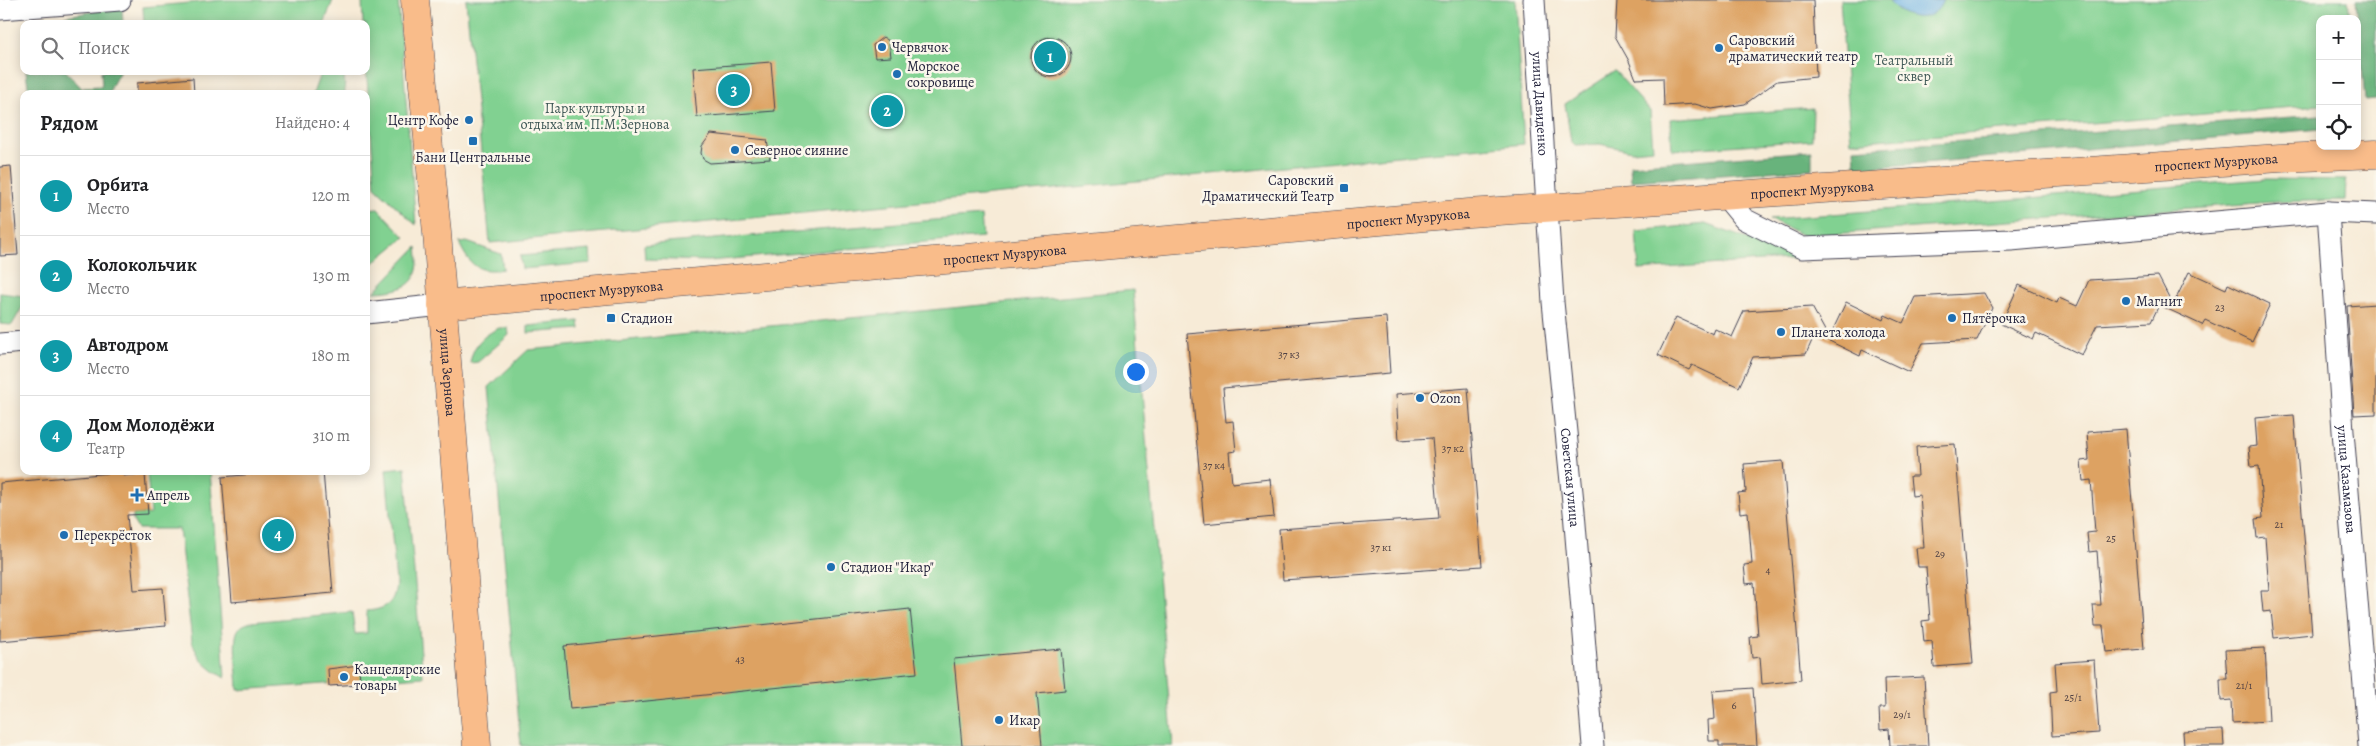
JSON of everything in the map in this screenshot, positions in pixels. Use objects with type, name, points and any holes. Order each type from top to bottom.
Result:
[{"type":"main road","name":"улица Зернова","points":[[415,0],[442,306],[477,746]]},
{"type":"main road","name":"проспект Музрукова","points":[[442,306],[526,296],[1547,208],[2280,158],[2376,154]]},
{"type":"street","points":[[0,9],[120,0]]},
{"type":"street","name":"улица Давиденко","points":[[1534,0],[1547,208]]},
{"type":"street","points":[[1726,197],[1744,219],[1802,248],[2011,240],[2328,212],[2376,214]]},
{"type":"street","name":"Советская улица","points":[[1547,208],[1553,302],[1574,512],[1593,746]]},
{"type":"street","name":"улица Казамазова","points":[[2328,212],[2343,431],[2369,746]]},
{"type":"street","points":[[370,313],[442,306]]},
{"type":"street","points":[[0,344],[20,342]]},
{"type":"green space","points":[[224,0],[333,0],[326,20],[144,20],[143,7]]},
{"type":"green space","points":[[362,0],[398,0],[416,225],[375,187],[370,119],[370,90],[368,90],[367,75],[370,75],[370,20],[363,20]]},
{"type":"green space","name":"Парк культуры и отдыха им. П.М.Зернова","points":[[466,0],[1515,0],[1524,144],[490,243]]},
{"type":"green space","name":"Театральный сквер","points":[[1840,0],[2348,0],[2350,15],[2316,15],[2316,105],[1851,142]]},
{"type":"green space","points":[[2356,0],[2376,0],[2376,99],[2365,100],[2361,56],[2361,15],[2357,15]]},
{"type":"green space","points":[[122,7],[123,20],[66,20],[65,16]]},
{"type":"green space","points":[[1615,71],[1650,111],[1653,149],[1632,151],[1600,144],[1575,145],[1571,141],[1565,104]]},
{"type":"green space","points":[[27,75],[70,75],[83,90],[28,90]]},
{"type":"green space","points":[[101,75],[118,75],[111,90],[86,90],[83,87],[102,86]]},
{"type":"green space","points":[[320,75],[344,75],[345,90],[314,90]]},
{"type":"green space","points":[[1813,108],[1812,140],[1672,150],[1670,119]]},
{"type":"green space","points":[[2316,115],[2316,129],[1865,168],[1855,166],[1854,149]]},
{"type":"green space","points":[[1812,151],[1812,169],[1631,181],[1630,165]]},
{"type":"green space","points":[[2265,179],[2346,180],[2345,200],[2273,202],[1804,236],[1770,219]]},
{"type":"green space","points":[[370,208],[378,209],[405,237],[371,265]]},
{"type":"green space","points":[[981,216],[983,237],[709,261],[645,259],[644,245]]},
{"type":"green space","points":[[1705,224],[1802,258],[1639,270],[1636,231]]},
{"type":"green space","points":[[467,242],[501,254],[503,269],[487,270],[476,266],[467,257],[459,243]]},
{"type":"green space","points":[[417,247],[417,269],[415,277],[410,283],[396,290],[374,292]]},
{"type":"green space","points":[[590,250],[591,263],[522,269],[520,256]]},
{"type":"green space","name":"Стадион \"Икар\"","points":[[1133,290],[1173,746],[521,746],[489,387],[528,350]]},
{"type":"green space","points":[[0,293],[20,296],[20,311],[12,325],[0,324]]},
{"type":"green space","points":[[579,321],[580,329],[528,333],[528,326]]},
{"type":"green space","points":[[499,328],[508,328],[509,335],[478,362],[470,363],[473,351],[479,342]]},
{"type":"green space","points":[[405,467],[423,677],[238,690],[235,642],[238,630],[245,624],[352,612],[355,634],[367,633],[367,611],[380,609],[392,600],[396,582],[386,469]]},
{"type":"green space","points":[[147,475],[210,475],[225,678],[205,663],[194,648],[179,529],[138,529],[133,521],[133,515],[151,514]]},
{"type":"water","points":[[1889,0],[1943,0],[1938,9],[1932,14],[1925,17],[1917,17],[1901,12]]},
{"type":"building","name":"Саровский драматический театр","points":[[1617,0],[1813,0],[1816,77],[1777,81],[1745,104],[1712,109],[1695,104],[1664,106],[1663,78],[1636,79],[1629,61],[1615,36]]},
{"type":"building","name":"Червячок","points":[[883,37],[889,41],[891,57],[875,58],[873,45]]},
{"type":"building","points":[[1051,37],[1065,43],[1071,57],[1065,71],[1051,77],[1037,71],[1031,57],[1037,43]]},
{"type":"building","points":[[771,62],[775,111],[697,117],[693,68]]},
{"type":"building","points":[[193,78],[194,90],[137,90],[137,83]]},
{"type":"building","points":[[890,99],[899,108],[899,116],[896,122],[890,126],[884,125],[871,115],[879,103]]},
{"type":"building","name":"Северное сияние","points":[[711,134],[767,140],[770,159],[710,163],[703,159],[701,153],[702,146]]},
{"type":"building","points":[[11,166],[18,255],[0,256],[0,167]]},
{"type":"building","points":[[2189,272],[2226,289],[2228,284],[2270,304],[2252,342],[2205,320],[2202,325],[2159,305],[2151,322],[2097,325],[2082,355],[2036,333],[2033,339],[2001,324],[2019,285],[2057,303],[2059,298],[2077,306],[2089,280],[2158,276],[2173,305]]},
{"type":"building","points":[[1984,293],[1992,308],[1977,340],[1923,343],[1909,372],[1862,350],[1860,356],[1815,334],[1806,354],[1753,357],[1739,387],[1692,365],[1689,370],[1658,355],[1676,317],[1713,334],[1715,329],[1732,337],[1744,311],[1812,307],[1829,338],[1846,302],[1883,320],[1885,315],[1903,323],[1915,297]]},
{"type":"building","points":[[2376,304],[2376,414],[2354,415],[2347,306]]},
{"type":"building","points":[[1386,317],[1390,373],[1223,388],[1226,422],[1233,421],[1236,451],[1229,452],[1232,483],[1270,479],[1274,517],[1204,524],[1187,334]]},
{"type":"building","points":[[1468,388],[1482,566],[1283,580],[1279,529],[1439,518],[1432,438],[1399,440],[1396,394]]},
{"type":"building","points":[[2294,415],[2312,634],[2274,638],[2271,611],[2263,612],[2261,591],[2269,591],[2265,537],[2257,538],[2255,519],[2263,518],[2259,466],[2251,467],[2249,447],[2257,446],[2255,418]]},
{"type":"building","points":[[2126,429],[2144,649],[2106,652],[2103,626],[2095,626],[2093,605],[2101,605],[2097,551],[2089,552],[2087,533],[2095,532],[2091,480],[2083,481],[2081,461],[2089,460],[2087,432]]},
{"type":"building","points":[[1955,444],[1973,664],[1934,667],[1932,641],[1924,642],[1922,621],[1930,620],[1926,567],[1918,567],[1916,548],[1924,548],[1920,495],[1912,496],[1910,476],[1918,476],[1916,447]]},
{"type":"building","points":[[1783,461],[1801,680],[1762,684],[1760,657],[1752,658],[1750,637],[1758,636],[1754,583],[1746,584],[1744,565],[1752,564],[1748,512],[1740,513],[1738,493],[1746,492],[1744,464]]},
{"type":"building","name":"Перекрёсток","points":[[89,475],[145,475],[148,514],[127,515],[134,590],[163,588],[166,626],[0,641],[0,483]]},
{"type":"building","points":[[243,475],[323,475],[333,593],[232,602],[222,477]]},
{"type":"building","points":[[910,609],[917,673],[570,709],[564,646]]},
{"type":"building","points":[[2265,648],[2269,721],[2232,723],[2231,700],[2221,701],[2220,679],[2227,679],[2225,650]]},
{"type":"building","name":"Икар","points":[[1061,649],[1065,690],[1037,693],[1042,746],[962,746],[954,659]]},
{"type":"building","points":[[2094,660],[2099,733],[2052,736],[2050,692],[2057,691],[2055,663]]},
{"type":"building","name":"Канцелярские товары","points":[[359,665],[360,684],[329,686],[328,669]]},
{"type":"building","points":[[1924,677],[1928,746],[1890,746],[1889,729],[1880,730],[1879,708],[1885,708],[1884,679]]},
{"type":"building","points":[[1753,688],[1757,746],[1719,746],[1719,741],[1709,741],[1708,720],[1715,719],[1713,691]]},
{"type":"building","points":[[2223,730],[2224,746],[2184,746],[2183,732]]},
{"type":"place","name":"Червячок","points":[[882,47]]},
{"type":"place","name":"Саровский драматический театр","points":[[1719,48]]},
{"type":"place","name":"Орбита","points":[[1050,57]]},
{"type":"place","name":"Морское сокровище","points":[[897,74]]},
{"type":"place","name":"Автодром","points":[[734,90]]},
{"type":"place","name":"Колокольчик","points":[[887,111]]},
{"type":"place","name":"Центр Кофе","points":[[469,120]]},
{"type":"place","name":"Бани Центральные","points":[[473,141]]},
{"type":"place","name":"Северное сияние","points":[[735,150]]},
{"type":"place","name":"Саровский Драматический Театр","points":[[1344,188]]},
{"type":"place","name":"Магнит","points":[[2126,301]]},
{"type":"place","name":"Стадион","points":[[611,318]]},
{"type":"place","name":"Пятёрочка","points":[[1952,318]]},
{"type":"place","name":"Планета холода","points":[[1781,332]]},
{"type":"place","name":"Ozon","points":[[1420,398]]},
{"type":"place","name":"Апрель","points":[[137,495]]},
{"type":"place","name":"Перекрёсток","points":[[64,535]]},
{"type":"place","name":"Дом Молодёжи","points":[[278,535]]},
{"type":"place","name":"Стадион \"Икар\"","points":[[831,567]]},
{"type":"place","name":"Канцелярские товары","points":[[344,677]]},
{"type":"place","name":"Икар","points":[[999,720]]}]
